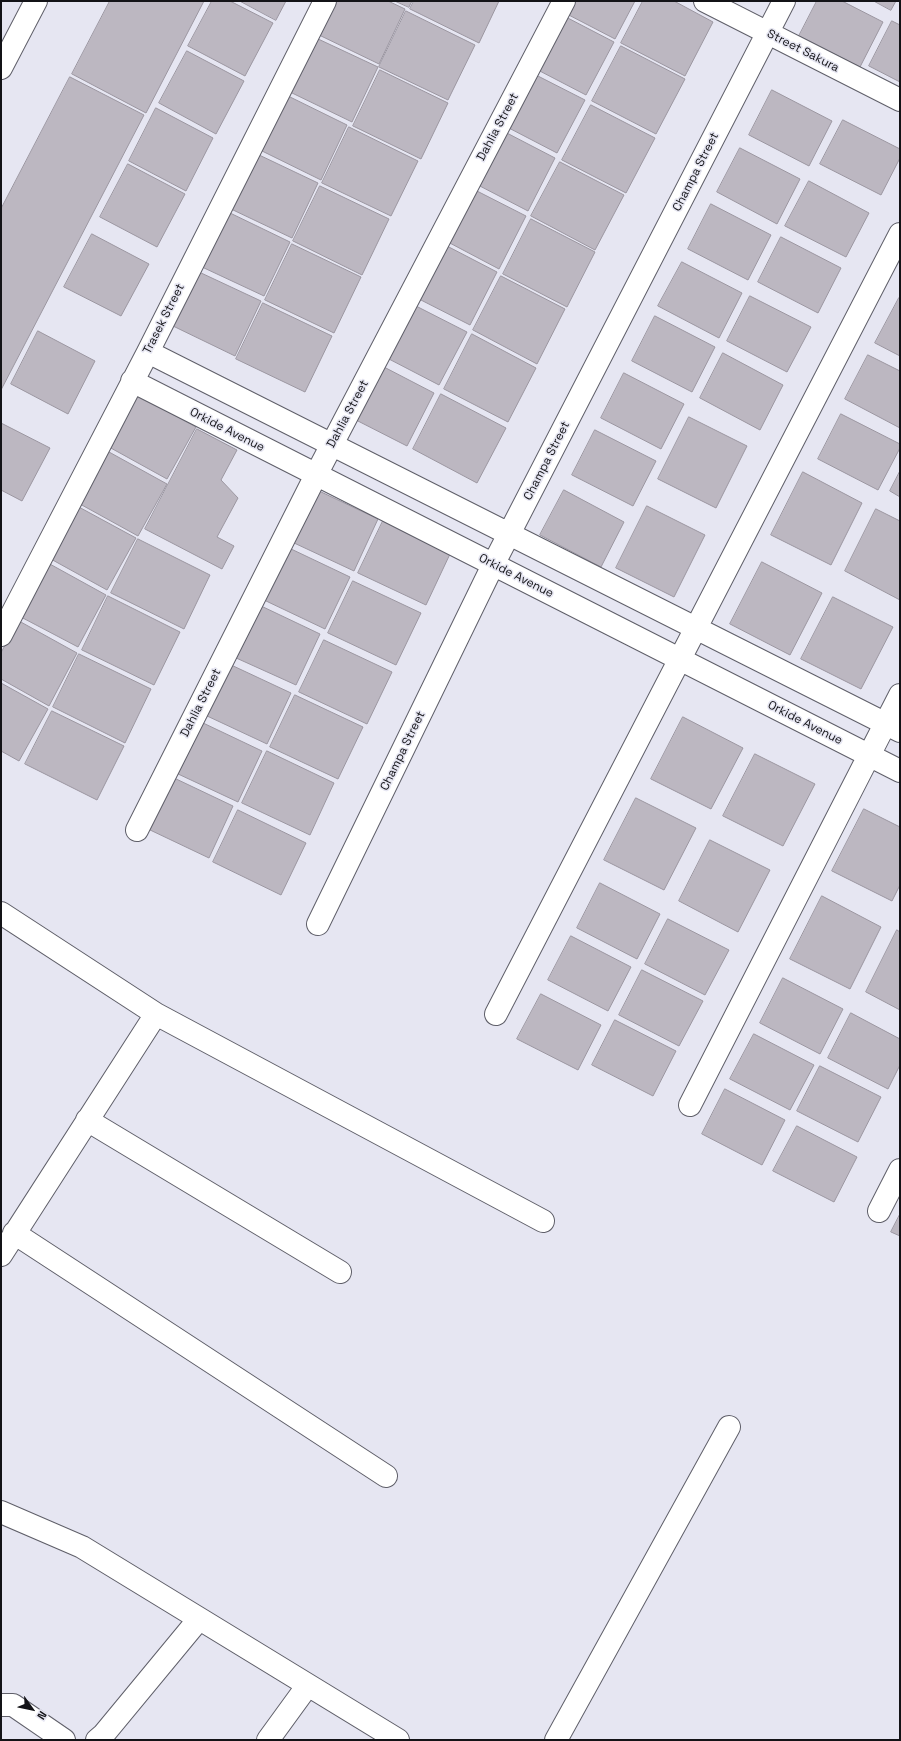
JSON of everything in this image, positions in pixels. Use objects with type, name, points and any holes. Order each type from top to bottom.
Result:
[{"type":"street","points":[[1,68],[36,1]]},
{"type":"street","name":"Trasek Street","points":[[1,635],[148,352],[325,1]]},
{"type":"street","name":"Dahlia Street","points":[[137,830],[316,475],[564,1]]},
{"type":"street","name":"Street Sakura","points":[[705,1],[900,100]]},
{"type":"street","name":"Champa Street","points":[[318,924],[493,564],[510,534],[784,1]]},
{"type":"street","points":[[496,1014],[900,234]]},
{"type":"street","points":[[148,352],[893,727]]},
{"type":"street","name":"Orkide Avenue","points":[[132,381],[900,771]]},
{"type":"street","points":[[690,1105],[869,755],[893,727],[900,695]]},
{"type":"street","points":[[1,913],[156,1014],[543,1221]]},
{"type":"street","points":[[1,1255],[156,1014]]},
{"type":"street","points":[[87,1120],[340,1272]]},
{"type":"street","points":[[880,1211],[900,1170]]},
{"type":"street","points":[[14,1233],[386,1476]]},
{"type":"street","points":[[556,1740],[729,1427]]},
{"type":"street","points":[[1,1512],[82,1547],[398,1740]]},
{"type":"street","points":[[97,1740],[104,1734],[199,1619]]},
{"type":"street","points":[[268,1740],[308,1685]]},
{"type":"street","points":[[1,1705],[13,1705],[64,1740]]},
{"type":"building","points":[[110,1],[204,1],[146,113],[72,74]]},
{"type":"building","points":[[212,1],[230,1],[273,23],[245,76],[188,46]]},
{"type":"building","points":[[240,1],[286,1],[276,20]]},
{"type":"building","points":[[334,1],[388,1],[405,9],[379,64],[317,34]]},
{"type":"building","points":[[395,1],[412,1],[409,7]]},
{"type":"building","points":[[414,1],[499,1],[479,43],[410,9]]},
{"type":"building","points":[[568,1],[635,1],[615,39],[563,12]]},
{"type":"building","points":[[643,1],[674,1],[713,22],[685,76],[621,43]]},
{"type":"building","points":[[817,1],[842,1],[883,22],[860,67],[799,36]]},
{"type":"building","points":[[874,1],[896,1],[891,10]]},
{"type":"building","points":[[406,11],[475,45],[448,100],[379,67]]},
{"type":"building","points":[[562,15],[614,42],[586,95],[534,68]]},
{"type":"building","points":[[892,21],[900,25],[900,82],[869,66]]},
{"type":"building","points":[[316,38],[378,67],[352,122],[290,92]]},
{"type":"building","points":[[621,46],[685,79],[656,134],[592,101]]},
{"type":"building","points":[[187,51],[244,81],[216,134],[159,103]]},
{"type":"building","points":[[380,70],[448,103],[421,159],[353,126]]},
{"type":"building","points":[[532,73],[585,100],[557,153],[505,126]]},
{"type":"building","points":[[70,77],[144,115],[1,390],[1,209]]},
{"type":"building","points":[[772,90],[832,121],[809,166],[749,135]]},
{"type":"building","points":[[286,95],[347,125],[321,180],[260,150]]},
{"type":"building","points":[[591,105],[655,138],[626,193],[562,160]]},
{"type":"building","points":[[156,108],[213,138],[186,191],[129,161]]},
{"type":"building","points":[[843,120],[900,149],[900,158],[881,195],[820,164]]},
{"type":"building","points":[[349,127],[418,161],[391,216],[322,183]]},
{"type":"building","points":[[503,131],[555,158],[528,211],[476,184]]},
{"type":"building","points":[[740,148],[800,179],[777,224],[717,192]]},
{"type":"building","points":[[257,154],[318,183],[292,238],[231,209]]},
{"type":"building","points":[[560,162],[624,195],[595,250],[531,216]]},
{"type":"building","points":[[128,164],[185,194],[157,247],[100,217]]},
{"type":"building","points":[[809,181],[869,213],[846,257],[785,226]]},
{"type":"building","points":[[320,186],[389,219],[362,275],[293,241]]},
{"type":"building","points":[[473,189],[526,216],[499,269],[446,241]]},
{"type":"building","points":[[711,204],[771,235],[748,280],[688,249]]},
{"type":"building","points":[[228,212],[290,242],[264,296],[202,267]]},
{"type":"building","points":[[531,219],[595,252],[567,307],[503,274]]},
{"type":"building","points":[[92,234],[149,264],[121,316],[64,287]]},
{"type":"building","points":[[781,237],[841,268],[818,313],[758,282]]},
{"type":"building","points":[[292,244],[361,277],[334,333],[265,300]]},
{"type":"building","points":[[445,245],[497,272],[470,325],[417,298]]},
{"type":"building","points":[[682,262],[742,293],[719,338],[658,306]]},
{"type":"building","points":[[199,272],[261,301],[235,356],[173,326]]},
{"type":"building","points":[[501,276],[565,309],[537,364],[473,330]]},
{"type":"building","points":[[750,296],[811,327],[787,372],[727,341]]},
{"type":"building","points":[[899,298],[900,299],[900,356],[875,343]]},
{"type":"building","points":[[263,303],[332,336],[305,392],[236,359]]},
{"type":"building","points":[[414,305],[467,332],[439,385],[387,358]]},
{"type":"building","points":[[655,316],[715,347],[692,392],[632,361]]},
{"type":"building","points":[[38,331],[95,361],[68,414],[11,384]]},
{"type":"building","points":[[472,334],[536,368],[508,422],[444,389]]},
{"type":"building","points":[[723,353],[783,385],[760,430],[700,398]]},
{"type":"building","points":[[868,355],[900,371],[900,428],[845,399]]},
{"type":"building","points":[[382,366],[434,393],[407,446],[354,419]]},
{"type":"building","points":[[624,373],[684,404],[661,449],[601,418]]},
{"type":"building","points":[[441,394],[506,428],[477,483],[413,449]]},
{"type":"building","points":[[137,395],[196,427],[167,479],[109,447]]},
{"type":"building","points":[[841,414],[900,444],[900,448],[878,490],[818,459]]},
{"type":"building","points":[[689,417],[747,446],[716,508],[658,479]]},
{"type":"building","points":[[1,423],[50,448],[22,501],[1,490]]},
{"type":"building","points":[[197,429],[237,450],[221,480],[238,498],[217,537],[234,546],[222,569],[145,529]]},
{"type":"building","points":[[595,430],[656,461],[633,506],[572,475]]},
{"type":"building","points":[[109,452],[167,484],[138,536],[80,504]]},
{"type":"building","points":[[900,471],[900,497],[890,491]]},
{"type":"building","points":[[803,472],[862,503],[831,565],[771,535]]},
{"type":"building","points":[[317,490],[378,519],[354,571],[292,542]]},
{"type":"building","points":[[564,490],[624,522],[601,567],[540,535]]},
{"type":"building","points":[[77,506],[136,538],[107,590],[49,558]]},
{"type":"building","points":[[647,506],[705,535],[674,597],[616,568]]},
{"type":"building","points":[[876,509],[900,521],[900,600],[845,571]]},
{"type":"building","points":[[383,521],[450,554],[426,605],[358,573]]},
{"type":"building","points":[[138,539],[210,575],[184,629],[111,593]]},
{"type":"building","points":[[289,548],[350,577],[325,629],[264,600]]},
{"type":"building","points":[[762,562],[822,593],[790,655],[730,624]]},
{"type":"building","points":[[48,563],[106,595],[78,647],[19,616]]},
{"type":"building","points":[[353,581],[421,613],[396,665],[328,633]]},
{"type":"building","points":[[108,596],[180,632],[154,685],[82,650]]},
{"type":"building","points":[[833,597],[893,627],[861,689],[801,659]]},
{"type":"building","points":[[259,605],[320,634],[296,685],[234,657]]},
{"type":"building","points":[[19,621],[77,653],[49,706],[1,679],[1,653]]},
{"type":"building","points":[[324,640],[392,672],[367,724],[299,692]]},
{"type":"building","points":[[79,654],[151,689],[125,743],[53,707]]},
{"type":"building","points":[[229,664],[291,693],[267,744],[205,715]]},
{"type":"building","points":[[1,683],[48,709],[19,761],[1,751]]},
{"type":"building","points":[[295,695],[363,727],[338,779],[270,747]]},
{"type":"building","points":[[52,711],[124,746],[97,800],[25,764]]},
{"type":"building","points":[[683,717],[743,748],[711,809],[651,779]]},
{"type":"building","points":[[201,722],[262,751],[238,802],[176,773]]},
{"type":"building","points":[[267,751],[334,783],[310,835],[242,803]]},
{"type":"building","points":[[755,754],[815,784],[783,846],[723,816]]},
{"type":"building","points":[[172,777],[233,806],[209,858],[148,829]]},
{"type":"building","points":[[636,798],[696,828],[664,890],[604,860]]},
{"type":"building","points":[[864,809],[900,827],[900,885],[892,901],[832,871]]},
{"type":"building","points":[[238,810],[306,843],[281,895],[213,862]]},
{"type":"building","points":[[710,840],[770,870],[738,932],[679,901]]},
{"type":"building","points":[[600,883],[660,914],[637,959],[577,928]]},
{"type":"building","points":[[822,896],[881,927],[850,989],[790,959]]},
{"type":"building","points":[[668,919],[729,950],[705,995],[645,964]]},
{"type":"building","points":[[897,930],[900,932],[900,1010],[866,992]]},
{"type":"building","points":[[571,936],[631,967],[608,1011],[548,980]]},
{"type":"building","points":[[642,970],[703,1001],[679,1046],[619,1015]]},
{"type":"building","points":[[783,978],[843,1009],[820,1054],[760,1023]]},
{"type":"building","points":[[541,994],[601,1025],[578,1070],[517,1039]]},
{"type":"building","points":[[851,1013],[900,1039],[900,1065],[888,1089],[828,1058]]},
{"type":"building","points":[[615,1020],[676,1051],[653,1096],[592,1065]]},
{"type":"building","points":[[754,1034],[814,1065],[790,1110],[730,1079]]},
{"type":"building","points":[[820,1066],[881,1097],[858,1142],[797,1111]]},
{"type":"building","points":[[725,1089],[785,1120],[762,1165],[702,1134]]},
{"type":"building","points":[[797,1126],[857,1157],[834,1202],[773,1171]]},
{"type":"building","points":[[900,1214],[900,1236],[891,1232]]}]
